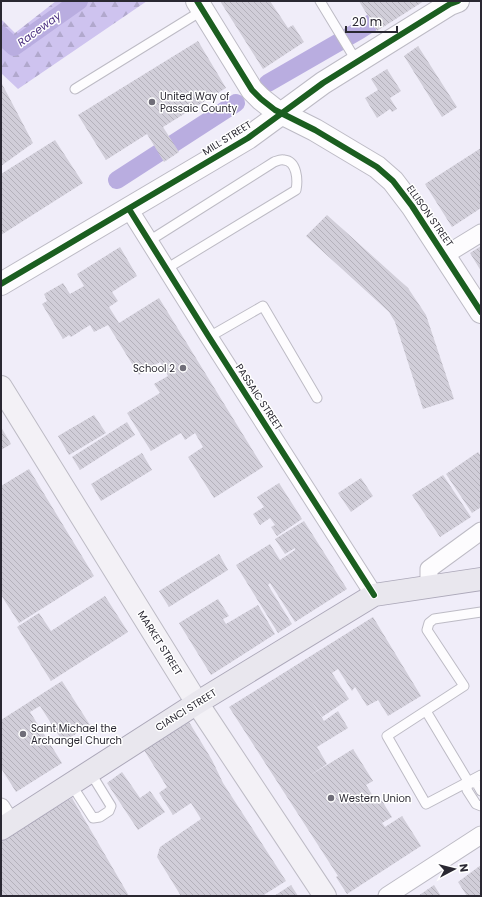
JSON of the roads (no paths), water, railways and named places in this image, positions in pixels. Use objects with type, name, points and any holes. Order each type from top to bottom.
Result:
[{"type":"main road","name":"MARKET STREET","points":[[1,387],[197,703],[325,896]]},
{"type":"main road","points":[[374,595],[481,579]]},
{"type":"main road","name":"CIANCI STREET","points":[[4,820],[71,784],[197,703],[374,595]]},
{"type":"street","name":"MILL STREET","points":[[1,284],[248,138],[323,83],[450,4],[458,1]]},
{"type":"street","name":"ELLISON STREET","points":[[200,6],[252,90],[261,99],[274,110],[315,130],[377,167],[393,181],[403,193],[445,255],[481,312]]},
{"type":"street","name":"PASSAIC STREET","points":[[129,209],[374,595]]},
{"type":"street","points":[[445,255],[481,232]]},
{"type":"street","points":[[429,587],[428,569],[481,531]]},
{"type":"street","points":[[387,896],[481,835]]},
{"type":"lane","points":[[320,1],[357,62]]},
{"type":"lane","points":[[75,89],[200,6]]},
{"type":"lane","points":[[149,241],[274,162],[283,160],[290,162],[295,170],[298,182],[296,190],[166,269]]},
{"type":"lane","points":[[209,337],[263,306],[317,398]]},
{"type":"lane","points":[[481,612],[434,619],[429,623],[427,630],[464,686],[387,736],[426,804],[481,775]]},
{"type":"lane","points":[[426,711],[468,781],[467,790],[476,804],[481,806]]},
{"type":"lane","points":[[71,784],[93,818],[100,817],[109,811],[110,806],[90,772]]},
{"type":"lane","points":[[468,781],[477,784],[481,791]]},
{"type":"waterway","name":"Raceway","points":[[1,35],[14,47],[79,1]]},
{"type":"waterway","points":[[268,83],[360,30],[406,1]]},
{"type":"waterway","points":[[117,180],[236,103]]},
{"type":"place","name":"United Way of Passaic County","points":[[152,102]]},
{"type":"place","name":"School 2","points":[[183,368]]},
{"type":"place","name":"Saint Michael the Archangel Church","points":[[23,734]]},
{"type":"place","name":"Western Union","points":[[331,798]]}]
